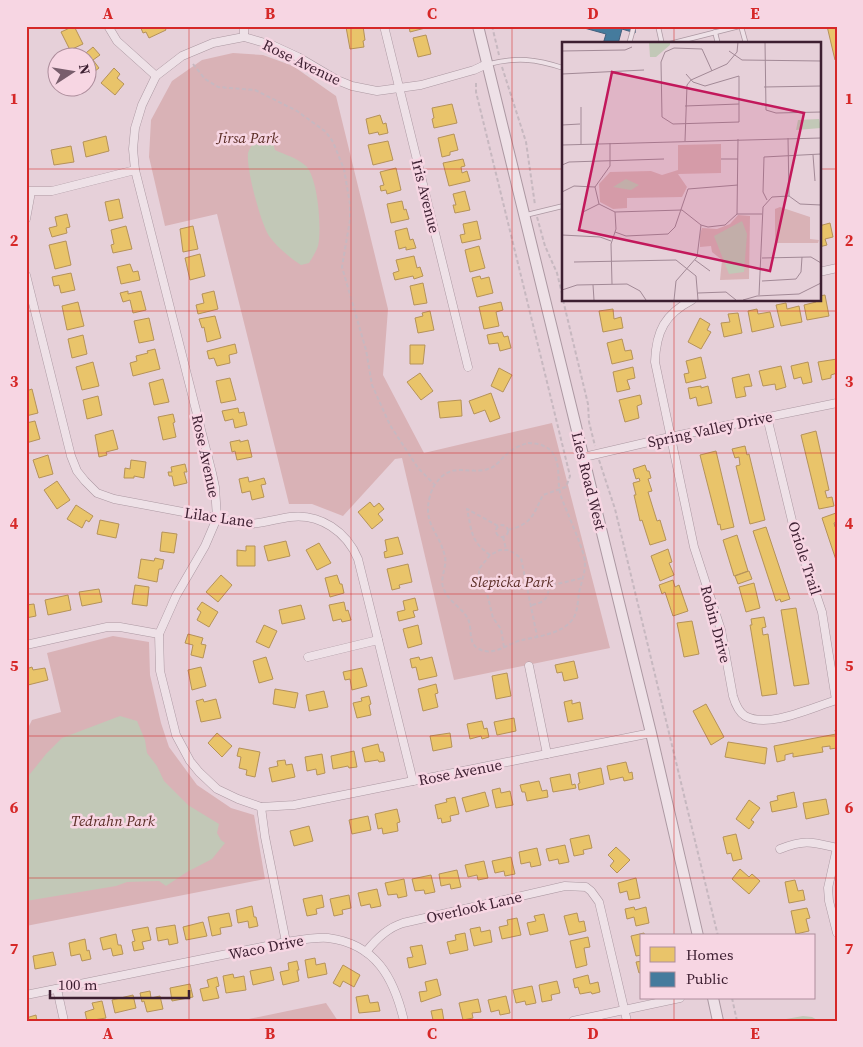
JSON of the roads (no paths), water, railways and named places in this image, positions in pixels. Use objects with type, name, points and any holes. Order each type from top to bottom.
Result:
[{"type":"street","points":[[108,26],[117,42],[156,76]]},
{"type":"street","points":[[244,26],[244,37]]},
{"type":"street","name":"Iris Avenue","points":[[384,26],[468,367]]},
{"type":"street","name":"Lies Road West","points":[[478,26],[651,733],[698,934]]},
{"type":"street","name":"Rose Avenue","points":[[487,64],[474,70],[420,85],[377,91],[352,86],[282,49],[244,37],[213,42],[193,50],[156,76],[142,105],[135,128],[133,149],[135,170],[142,191],[214,480],[217,518],[205,546],[176,596],[159,634],[160,671],[176,735],[183,750],[199,772],[217,789],[261,807],[294,805],[651,733]]},
{"type":"street","points":[[26,219],[29,191],[52,191],[135,170]]},
{"type":"street","points":[[820,272],[837,268]]},
{"type":"street","name":"Lilac Lane","points":[[26,275],[71,456],[81,476],[97,492],[114,499],[257,524],[289,517],[305,517],[334,527],[352,546],[358,559],[413,781]]},
{"type":"street","name":"Robin Drive","points":[[690,301],[663,323],[656,352],[657,374],[694,546],[721,630],[732,696],[744,715],[766,721],[836,700]]},
{"type":"street","name":"Spring Valley Drive","points":[[584,457],[670,437],[837,403]]},
{"type":"street","name":"Oriole Trail","points":[[767,417],[794,529],[822,612],[836,700]]},
{"type":"street","points":[[26,646],[108,627],[120,627],[159,634]]},
{"type":"street","points":[[308,657],[378,640]]},
{"type":"street","points":[[529,666],[546,754]]},
{"type":"street","points":[[261,807],[264,837],[286,942]]},
{"type":"street","points":[[780,849],[797,842],[814,843],[837,848],[828,888],[829,901],[837,932]]},
{"type":"street","name":"Overlook Lane","points":[[366,952],[375,940],[389,929],[403,923],[565,886],[586,886],[592,891],[601,908],[625,1010]]},
{"type":"street","name":"Waco Drive","points":[[26,995],[286,942],[327,938],[342,941],[366,952],[380,965],[392,981],[404,1021]]},
{"type":"street","points":[[57,989],[64,1021]]},
{"type":"street","points":[[573,1021],[671,1000]]},
{"type":"street","points":[[713,1000],[718,1021]]},
{"type":"street","points":[[625,1010],[627,1021]]},
{"type":"lane","points":[[630,42],[634,26]]},
{"type":"lane","points":[[658,26],[662,42]]},
{"type":"lane","points":[[689,41],[741,26],[745,42]]},
{"type":"lane","points":[[715,32],[718,42]]},
{"type":"lane","points":[[487,64],[524,59],[562,68]]},
{"type":"lane","points":[[524,215],[562,206]]},
{"type":"park label","name":"Jirsa Park","points":[[248,137]]},
{"type":"park label","name":"Slepicka Park","points":[[512,581]]},
{"type":"park label","name":"Tedrahn Park","points":[[113,820]]}]
